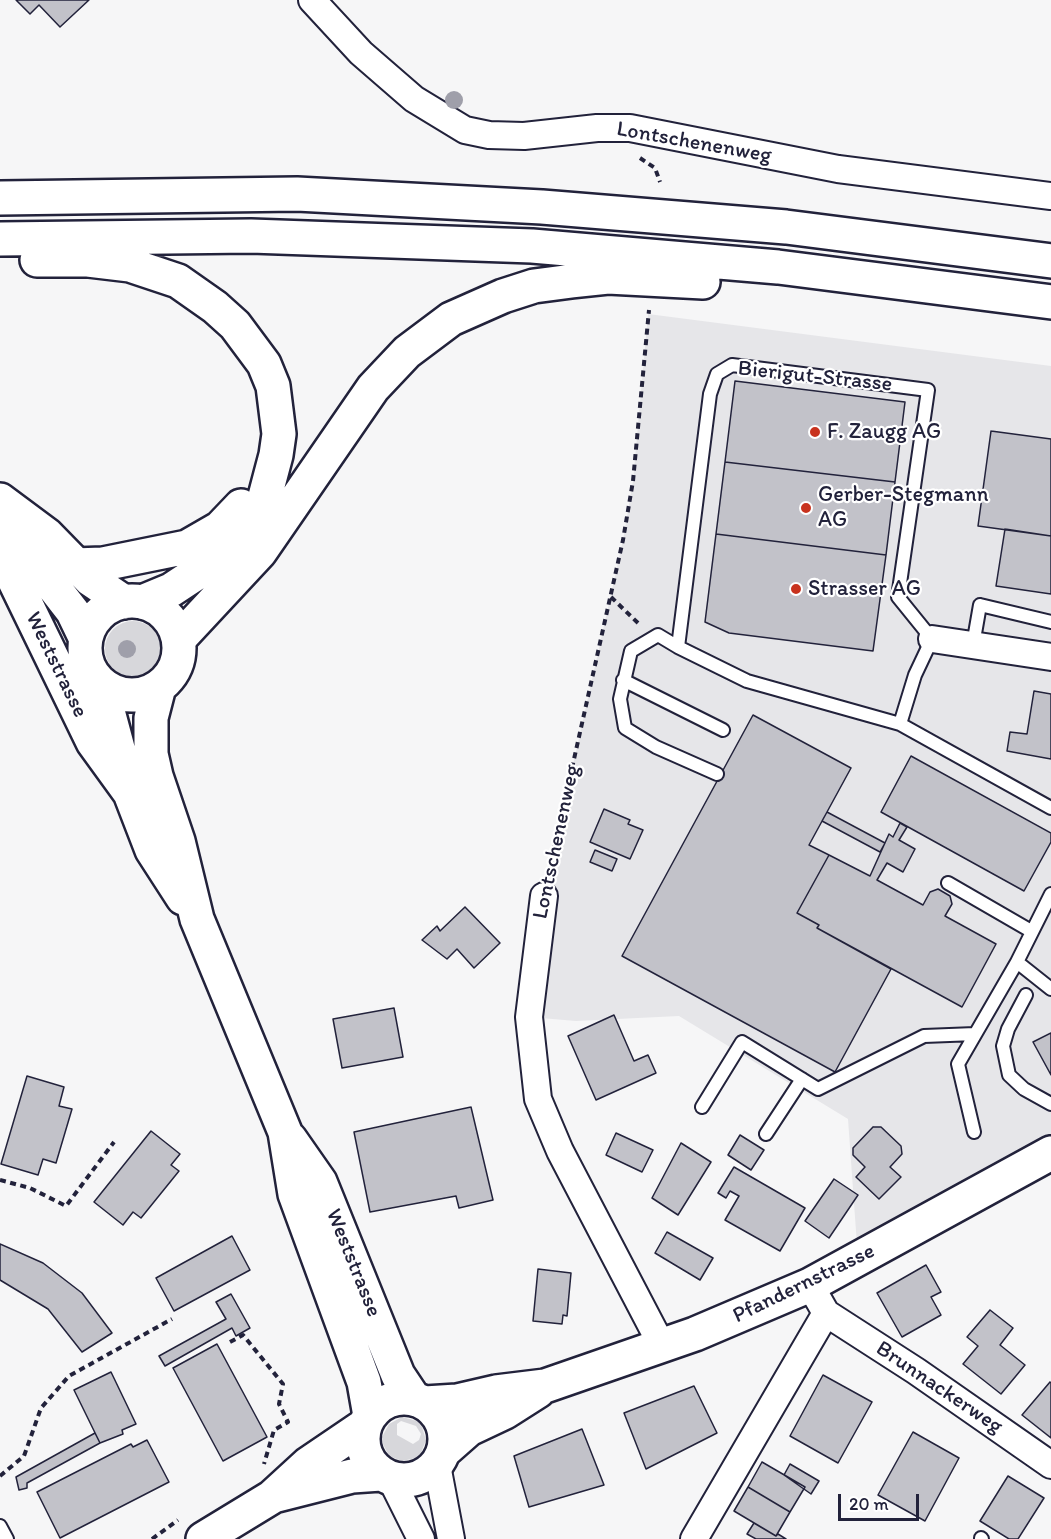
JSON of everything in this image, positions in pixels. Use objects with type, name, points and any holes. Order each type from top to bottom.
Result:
[{"type":"main road","points":[[0,198],[297,194],[542,207],[786,227],[1051,261]]},
{"type":"main road","points":[[0,239],[251,236],[463,243],[708,260],[920,284],[1051,302]]},
{"type":"main road","name":"Weststrasse","points":[[0,261],[88,260],[130,265],[161,273],[196,292],[236,325],[264,364],[273,386],[278,410],[276,455],[262,508],[245,532],[202,570],[171,590],[101,612],[88,628],[85,637]]},
{"type":"main road","points":[[0,500],[47,535],[74,565],[100,587],[165,614],[179,639],[260,552],[356,410],[384,375],[425,338],[451,319],[477,306],[534,286],[608,277],[720,283],[920,284]]},
{"type":"main road","points":[[74,565],[103,564],[171,552],[204,539],[234,515],[276,455]]},
{"type":"main road","name":"Weststrasse","points":[[0,507],[28,554],[73,612],[85,637],[87,662],[100,685],[130,793],[152,850],[197,919]]},
{"type":"main road","name":"Weststrasse","points":[[0,530],[7,565],[93,742],[130,793]]},
{"type":"main road","name":"Weststrasse","points":[[100,685],[126,695],[149,692],[159,687],[176,666],[179,639]]},
{"type":"main road","name":"Weststrasse","points":[[159,687],[151,718],[151,754],[178,841],[197,919],[285,1132],[320,1182],[399,1375],[420,1401]]},
{"type":"main road","name":"Weststrasse","points":[[285,1132],[295,1194],[364,1382],[367,1421]]},
{"type":"main road","name":"Pfandernstrasse","points":[[420,1401],[457,1401],[496,1392],[545,1386],[746,1314],[810,1285],[1051,1153]]},
{"type":"main road","name":"Pfandernstrasse","points":[[441,1458],[469,1429],[505,1412],[545,1386]]},
{"type":"main road","points":[[195,1527],[268,1482],[308,1464],[367,1421],[376,1408],[394,1399],[420,1401],[433,1409],[443,1424],[441,1458],[416,1479],[352,1476],[268,1482]]},
{"type":"main road","points":[[367,1421],[363,1448],[373,1467],[386,1476]]},
{"type":"street","name":"Lontschenenweg","points":[[312,0],[361,53],[414,99],[465,130],[489,135],[524,136],[597,128],[630,128],[838,169],[1051,196]]},
{"type":"street","points":[[932,639],[1051,657]]},
{"type":"street","name":"Lontschenenweg","points":[[544,896],[529,1017],[538,1099],[560,1151],[662,1346]]},
{"type":"street","name":"Brunnackerweg","points":[[810,1285],[826,1313],[916,1371],[1051,1465]]},
{"type":"street","points":[[694,1539],[826,1313]]},
{"type":"street","points":[[441,1458],[451,1539]]},
{"type":"street","points":[[386,1476],[421,1539]]},
{"type":"lane","name":"Bierigut-Strasse","points":[[678,647],[710,394],[717,374],[732,365],[928,390],[898,597],[932,639]]},
{"type":"lane","points":[[973,645],[980,605],[1051,622]]},
{"type":"lane","points":[[717,774],[656,747],[625,728],[620,699],[632,651],[658,635],[747,681],[900,724],[1051,808]]},
{"type":"lane","points":[[900,724],[915,675],[932,639]]},
{"type":"lane","points":[[623,680],[723,730]]},
{"type":"lane","points":[[948,883],[1031,932]]},
{"type":"lane","points":[[974,1132],[958,1064],[1017,962],[1051,894]]},
{"type":"lane","points":[[1017,962],[1051,989]]},
{"type":"lane","points":[[1026,995],[1008,1029],[1003,1046],[1009,1075],[1024,1089],[1051,1104]]},
{"type":"lane","points":[[702,1107],[742,1042],[818,1089],[924,1036],[975,1034]]},
{"type":"lane","points":[[766,1134],[802,1079]]},
{"type":"lane","points":[[0,1526],[7,1539]]},
{"type":"path","name":"Lontschenenweg","points":[[544,896],[611,597],[633,481],[648,314]]},
{"type":"path","points":[[611,597],[641,626],[658,635]]},
{"type":"path","points":[[0,1180],[30,1188],[66,1206],[114,1142]]},
{"type":"path","points":[[0,1476],[24,1456],[41,1408],[69,1376],[172,1319]]},
{"type":"path","points":[[230,1342],[243,1335],[283,1384],[279,1404],[288,1422],[274,1430],[268,1482]]},
{"type":"path","points":[[152,1539],[195,1527]]},
{"type":"shaded area","points":[[648,314],[1051,366],[1051,1153],[858,1259],[848,1119],[679,1016],[576,1021],[529,1017],[544,896],[623,540],[633,481]]},
{"type":"shaded area","points":[[133,621],[144,623],[153,629],[159,638],[161,649],[159,660],[153,669],[144,675],[133,677],[122,675],[113,669],[107,660],[105,649],[107,638],[113,629],[122,623]]},
{"type":"shaded area","points":[[402,1417],[417,1421],[422,1427],[426,1440],[421,1453],[416,1458],[402,1461],[389,1456],[382,1437],[389,1424]],"holes":[[[401,1421],[416,1426],[421,1434],[419,1440],[413,1444],[397,1435],[397,1424]]]},
{"type":"building","points":[[16,0],[89,0],[60,27],[39,5],[30,14]]},
{"type":"building","name":"F. Zaugg AG","points":[[735,381],[905,402],[895,482],[725,462]]},
{"type":"building","points":[[991,431],[1051,439],[1051,536],[978,526]]},
{"type":"building","name":"Gerber-Stegmann AG","points":[[725,462],[895,482],[886,555],[716,534]]},
{"type":"building","points":[[1005,529],[1051,536],[1051,594],[996,586]]},
{"type":"building","name":"Strasser AG","points":[[716,534],[886,555],[873,651],[729,633],[705,622]]},
{"type":"building","points":[[1034,691],[1051,694],[1051,759],[1007,751],[1010,732],[1027,734]]},
{"type":"building","points":[[753,715],[851,768],[809,845],[829,855],[797,913],[819,925],[817,928],[891,969],[835,1072],[622,956]]},
{"type":"building","points":[[911,756],[1051,833],[1051,842],[1024,891],[881,812]]},
{"type":"building","points":[[604,809],[630,820],[628,824],[643,830],[630,859],[590,842]]},
{"type":"building","points":[[827,812],[885,843],[880,852],[822,821]]},
{"type":"building","points":[[900,823],[907,827],[899,840],[915,849],[903,872],[887,863],[877,880],[923,905],[930,892],[938,889],[950,896],[952,904],[945,916],[996,944],[962,1007],[817,928],[819,925],[797,913],[829,855],[870,876],[889,834],[893,837]]},
{"type":"building","points":[[595,850],[617,859],[612,871],[590,862]]},
{"type":"building","points":[[465,907],[500,943],[474,968],[457,949],[447,959],[422,940],[437,926],[440,931]]},
{"type":"building","points":[[394,1008],[403,1057],[342,1068],[333,1019]]},
{"type":"building","points":[[614,1015],[634,1061],[648,1055],[656,1073],[596,1100],[568,1036]]},
{"type":"building","points":[[1051,1033],[1051,1075],[1033,1042]]},
{"type":"building","points":[[27,1076],[64,1087],[59,1106],[72,1109],[56,1163],[43,1159],[38,1175],[1,1164]]},
{"type":"building","points":[[471,1107],[493,1200],[459,1208],[456,1196],[370,1212],[354,1132]]},
{"type":"building","points":[[873,1127],[881,1127],[901,1146],[902,1154],[890,1167],[901,1177],[879,1199],[856,1177],[865,1167],[853,1155],[853,1148]]},
{"type":"building","points":[[151,1131],[180,1154],[171,1165],[179,1171],[141,1218],[133,1212],[123,1225],[94,1202]]},
{"type":"building","points":[[616,1133],[653,1150],[642,1172],[606,1155]]},
{"type":"building","points":[[740,1135],[764,1150],[751,1170],[728,1155]]},
{"type":"building","points":[[681,1143],[711,1162],[678,1215],[652,1198]]},
{"type":"building","points":[[734,1167],[805,1208],[780,1251],[725,1220],[739,1196],[730,1191],[726,1198],[718,1193]]},
{"type":"building","points":[[834,1179],[858,1195],[829,1238],[805,1221]]},
{"type":"building","points":[[667,1232],[713,1258],[700,1280],[655,1253]]},
{"type":"building","points":[[232,1236],[250,1270],[174,1311],[156,1278]]},
{"type":"building","points":[[0,1244],[43,1263],[82,1293],[112,1333],[82,1352],[48,1309],[0,1280]]},
{"type":"building","points":[[926,1265],[941,1292],[931,1297],[941,1315],[902,1337],[877,1293]]},
{"type":"building","points":[[538,1269],[571,1273],[567,1316],[563,1315],[562,1324],[533,1321]]},
{"type":"building","points":[[231,1294],[250,1328],[236,1336],[232,1328],[165,1366],[159,1356],[226,1319],[216,1302]]},
{"type":"building","points":[[990,1310],[1013,1328],[1000,1345],[1025,1365],[1001,1394],[963,1364],[978,1346],[967,1337]]},
{"type":"building","points":[[217,1344],[267,1437],[223,1461],[173,1368]]},
{"type":"building","points":[[111,1372],[136,1424],[122,1430],[123,1434],[100,1443],[74,1390]]},
{"type":"building","points":[[823,1375],[872,1402],[838,1463],[790,1436]]},
{"type":"building","points":[[1051,1383],[1051,1438],[1022,1415]]},
{"type":"building","points":[[694,1386],[717,1433],[646,1469],[624,1413]]},
{"type":"building","points":[[582,1429],[604,1485],[529,1507],[514,1456]]},
{"type":"building","points":[[913,1432],[959,1458],[925,1521],[878,1495]]},
{"type":"building","points":[[95,1433],[100,1443],[27,1483],[27,1488],[19,1490],[16,1477]]},
{"type":"building","points":[[147,1440],[169,1482],[60,1538],[37,1492],[131,1444],[133,1447]]},
{"type":"building","points":[[762,1462],[805,1487],[790,1512],[748,1487]]},
{"type":"building","points":[[790,1464],[819,1481],[811,1494],[784,1475]]},
{"type":"building","points":[[1008,1476],[1044,1498],[1018,1539],[1009,1539],[980,1521]]},
{"type":"building","points":[[748,1487],[790,1512],[776,1536],[734,1511]]},
{"type":"building","points":[[754,1523],[786,1539],[756,1539],[747,1534]]},
{"type":"place","name":"F. Zaugg AG","points":[[815,432]]},
{"type":"place","name":"Gerber-Stegmann AG","points":[[806,508]]},
{"type":"place","name":"Strasser AG","points":[[796,589]]}]
